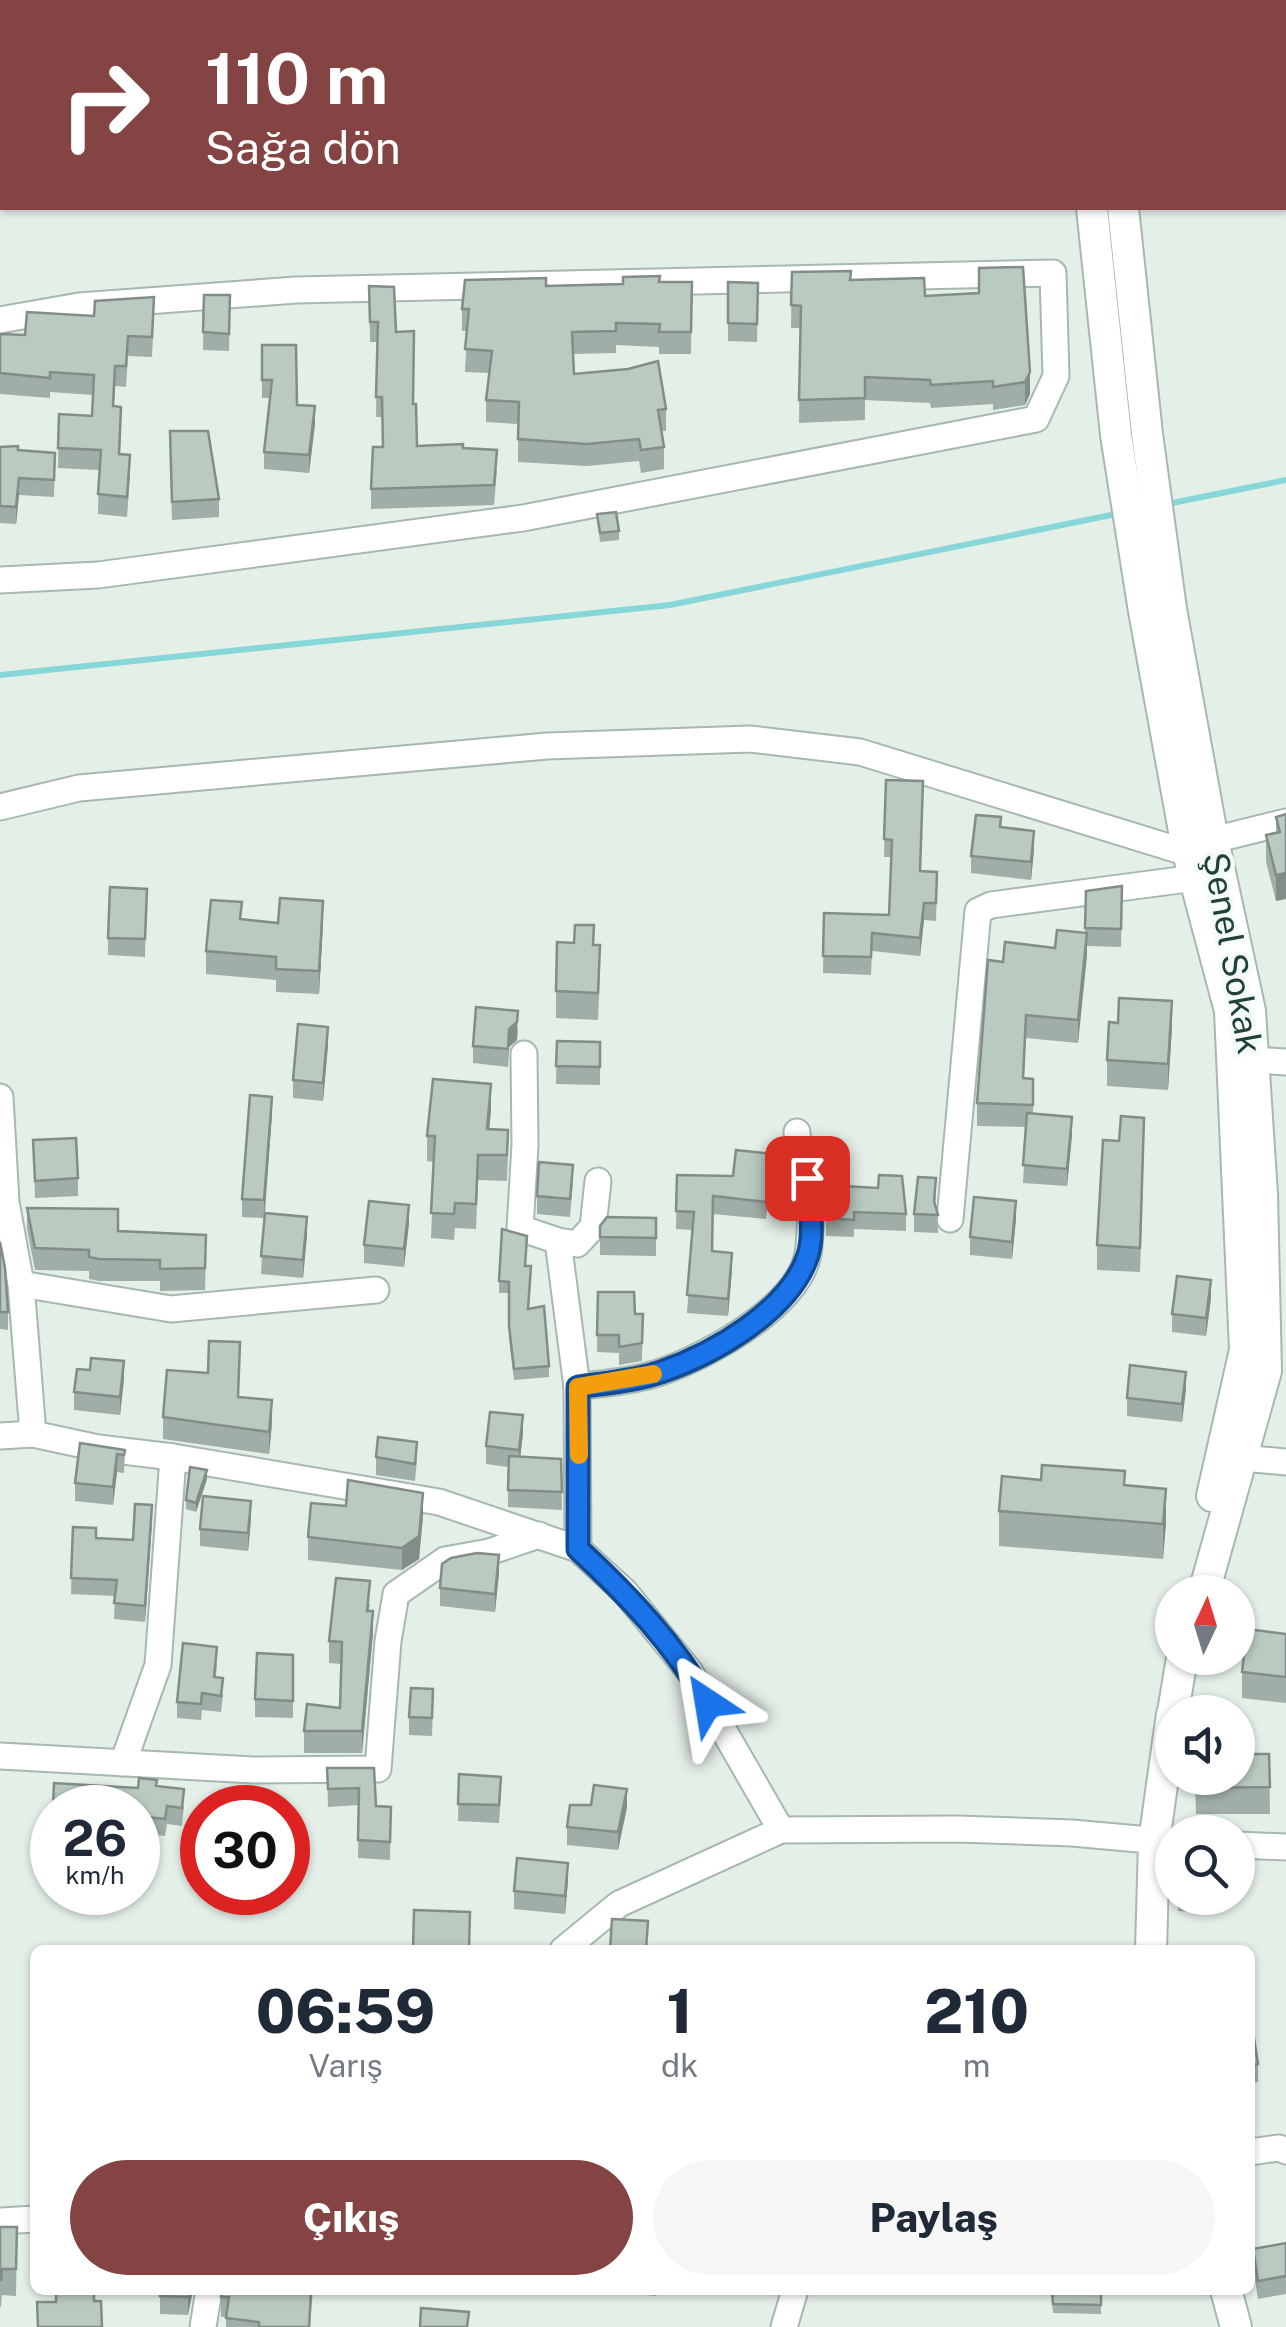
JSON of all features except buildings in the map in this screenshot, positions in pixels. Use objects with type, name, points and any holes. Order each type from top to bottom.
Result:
[{"type":"street","points":[[1092,210],[1116,434],[1157,610]]},
{"type":"street","points":[[1123,210],[1148,434],[1157,610]]},
{"type":"street","points":[[0,320],[80,306],[296,290],[1053,273],[1056,376],[1036,419],[846,456],[523,518],[98,575],[0,580]]},
{"type":"street","name":"Şenel Sokak","points":[[1157,610],[1230,1011],[1245,1350],[1198,1575]]},
{"type":"street","points":[[0,807],[78,788],[118,784],[547,746],[750,739],[860,752],[1199,857]]},
{"type":"street","points":[[950,1219],[978,911],[1199,857],[1286,822]]},
{"type":"street","name":"Şenel Sokak","points":[[1199,857],[1250,1010],[1275,1296],[1266,1371],[1209,1575]]},
{"type":"street","points":[[524,1054],[525,1145],[520,1228],[576,1244],[593,1228],[598,1181]]},
{"type":"street","points":[[1253,1060],[1286,1062]]},
{"type":"street","points":[[0,1097],[3,1202],[21,1284],[34,1434]]},
{"type":"street","points":[[578,1387],[658,1373],[717,1348],[757,1320],[795,1283],[809,1252],[810,1210],[807,1178],[797,1149],[798,1132]]},
{"type":"street","points":[[558,1241],[578,1387],[578,1549]]},
{"type":"street","points":[[21,1284],[171,1309],[376,1290]]},
{"type":"street","points":[[0,1436],[34,1434],[98,1448],[439,1502],[578,1549],[625,1592],[690,1672],[781,1830]]},
{"type":"street","points":[[123,1764],[158,1665],[173,1457]]},
{"type":"street","points":[[1242,1458],[1286,1462]]},
{"type":"street","points":[[0,1756],[253,1770],[378,1769],[388,1642],[396,1594],[445,1560],[489,1552],[540,1536]]},
{"type":"street","points":[[570,1945],[619,1904],[781,1830],[958,1829],[1072,1833],[1155,1841]]},
{"type":"street","points":[[1255,1846],[1286,1847]]},
{"type":"street","points":[[1152,1945],[1155,1914]]},
{"type":"street","points":[[1255,2151],[1279,2148],[1286,2151]]},
{"type":"street","points":[[0,2221],[30,2219]]},
{"type":"street","points":[[203,2327],[208,2295]]},
{"type":"street","points":[[784,2327],[794,2295]]},
{"type":"street","points":[[1227,2295],[1236,2327]]},
{"type":"waterway","points":[[1167,504],[1286,480]]},
{"type":"waterway","points":[[0,675],[670,605],[1121,513]]},
{"type":"slow traffic","points":[[579,1455],[578,1387],[653,1374]]},
{"type":"route","points":[[708,1703],[690,1672],[625,1592],[578,1549],[578,1387],[658,1373],[717,1348],[757,1320],[795,1283],[809,1252],[807,1178]]}]
